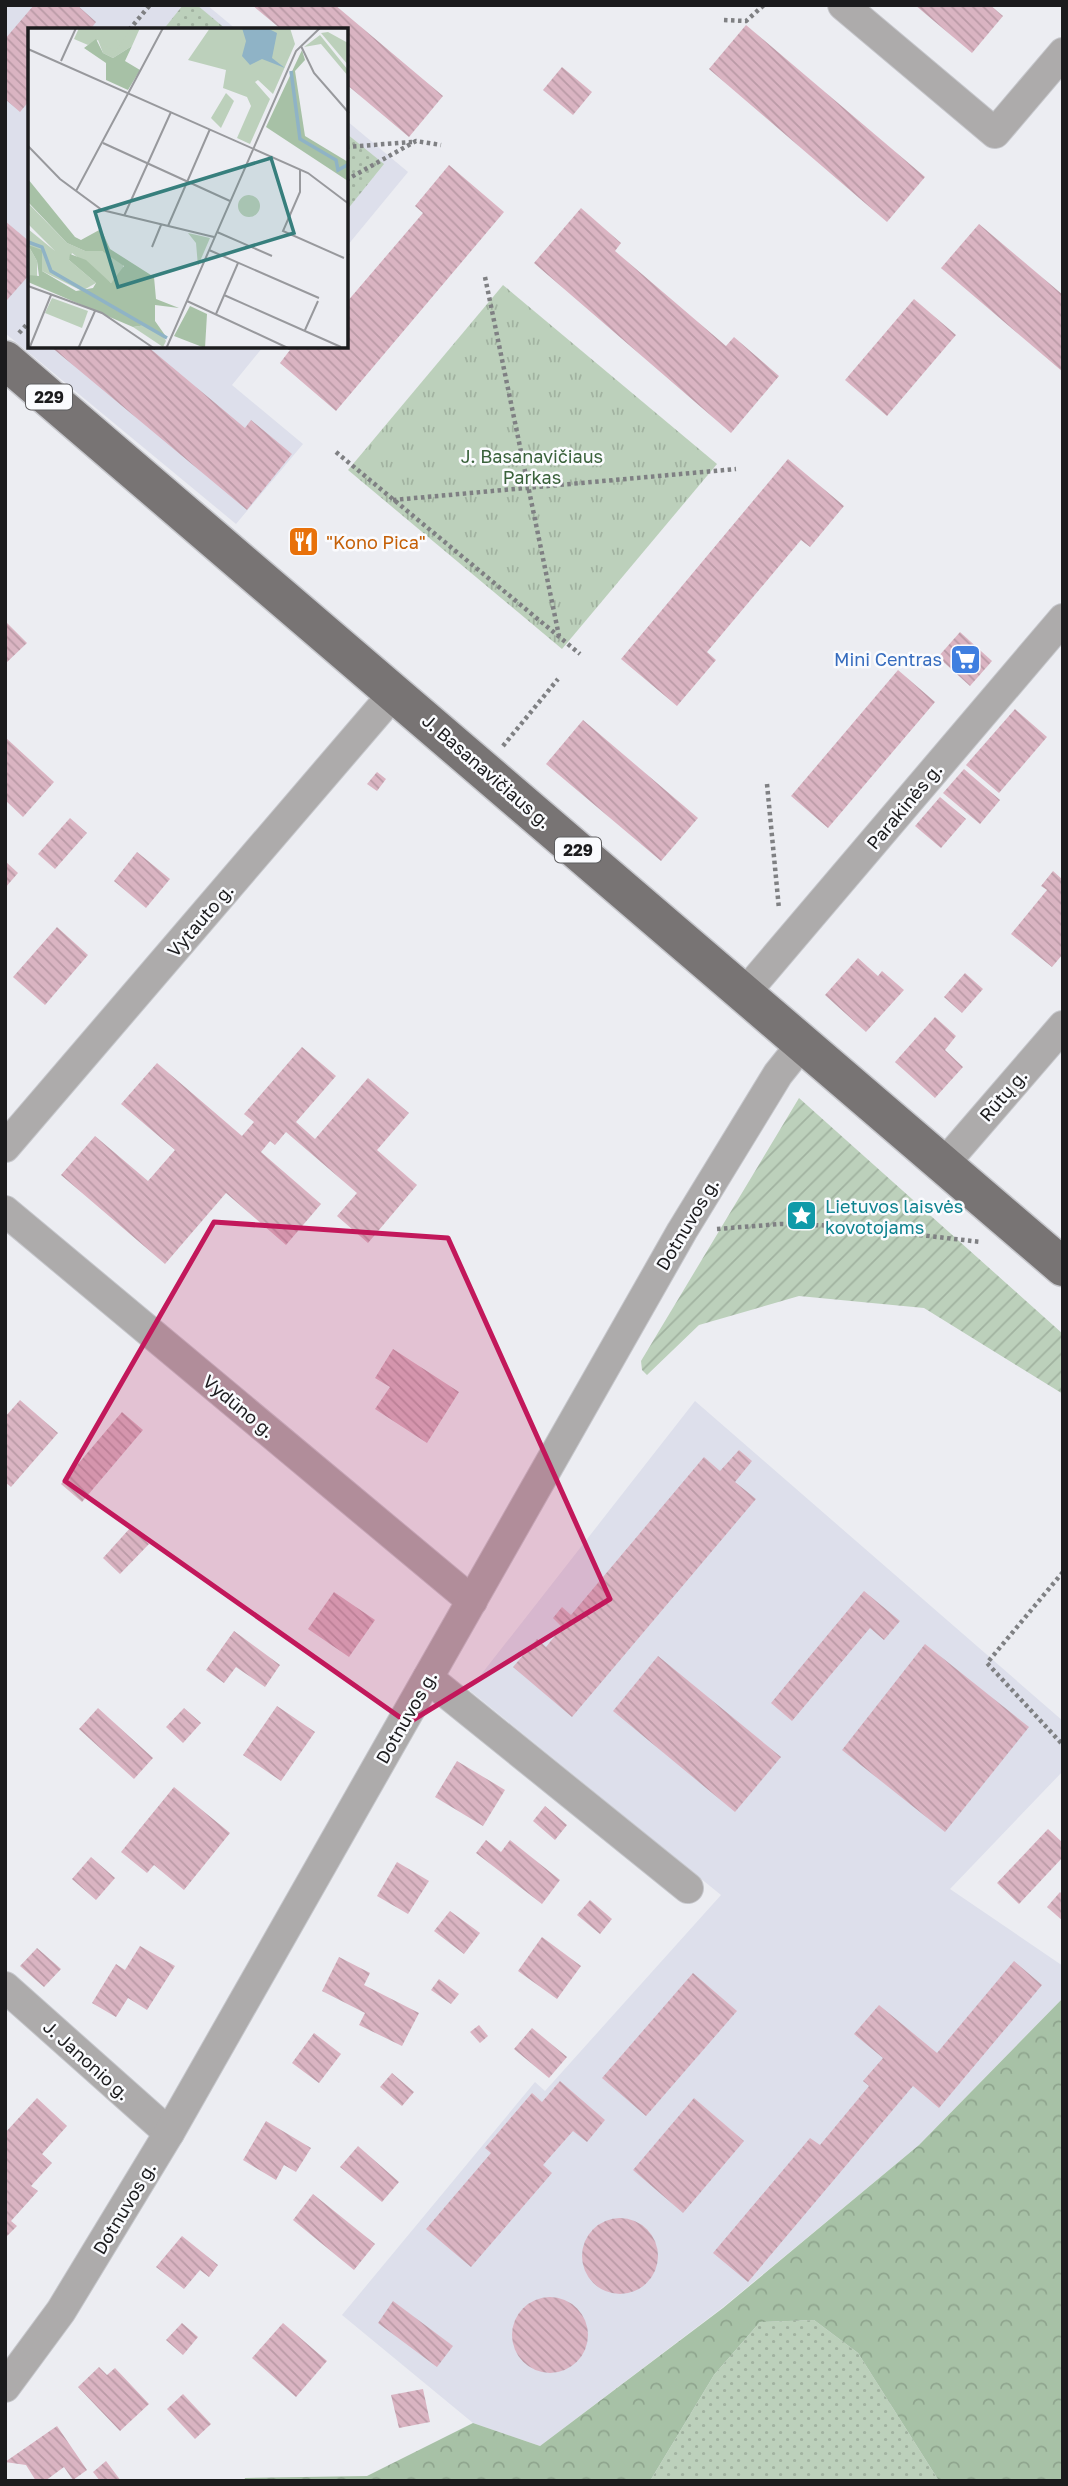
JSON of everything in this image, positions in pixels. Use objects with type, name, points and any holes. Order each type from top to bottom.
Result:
[{"type":"main road","name":"J. Basanavičiaus g.","points":[[5,360],[1063,1267]]},
{"type":"street","points":[[843,5],[995,133],[1063,53]]},
{"type":"street","name":"Parakinės g.","points":[[744,993],[1063,619]]},
{"type":"street","name":"Vytauto g.","points":[[5,1147],[395,692]]},
{"type":"street","name":"Rūtų g.","points":[[944,1164],[1063,1026]]},
{"type":"street","name":"Dotnuvos g.","points":[[5,2387],[61,2311],[169,2133],[682,1231],[778,1074],[802,1044]]},
{"type":"street","name":"Vydūno g.","points":[[5,1211],[472,1601]]},
{"type":"street","points":[[428,1678],[688,1888]]},
{"type":"street","name":"J. Janonio g.","points":[[5,1987],[169,2133]]},
{"type":"path","points":[[131,28],[150,5]]},
{"type":"path","points":[[724,19],[746,21],[764,5]]},
{"type":"path","points":[[348,179],[416,141]]},
{"type":"path","points":[[348,147],[416,141],[441,145]]},
{"type":"path","points":[[485,277],[559,636]]},
{"type":"path","points":[[336,453],[580,654]]},
{"type":"path","points":[[393,500],[736,469]]},
{"type":"path","points":[[484,769],[558,679]]},
{"type":"path","points":[[767,784],[782,948]]},
{"type":"path","points":[[682,1231],[780,1224],[841,1226],[983,1242]]},
{"type":"path","points":[[1063,1572],[987,1663],[1063,1745]]},
{"type":"highlighted area","points":[[214,1222],[448,1238],[610,1599],[408,1723],[65,1481]]},
{"type":"shaded area","points":[[5,5],[207,5],[235,28],[28,28],[28,348],[262,348],[232,385],[303,444],[236,524],[5,333]]},
{"type":"shaded area","points":[[348,122],[408,172],[348,245]]},
{"type":"shaded area","points":[[695,1401],[1063,1721],[1063,1771],[950,1889],[1063,1966],[1063,1998],[919,2145],[722,2308],[540,2446],[473,2423],[342,2315],[535,2082],[545,2091],[721,1895],[469,1690]]},
{"type":"green space","points":[[183,5],[197,5],[225,28],[165,28]]},
{"type":"green space","points":[[348,135],[384,164],[348,209]]},
{"type":"green space","name":"J. Basanavičiaus Parkas","points":[[503,285],[717,464],[562,649],[348,470]]},
{"type":"green space","points":[[799,1098],[1063,1334],[1063,1394],[924,1308],[799,1296],[699,1325],[647,1375],[642,1370],[641,1361]]},
{"type":"green space","points":[[1063,1998],[1063,2481],[939,2481],[858,2353],[814,2320],[760,2322],[714,2375],[650,2481],[244,2481],[245,2478],[367,2476],[473,2423],[540,2446],[723,2308],[919,2145]]},
{"type":"green space","points":[[814,2320],[858,2353],[939,2481],[650,2481],[714,2375],[760,2322]]},
{"type":"building","points":[[34,5],[77,5],[96,22],[92,28],[28,28],[28,102],[20,112],[5,99],[5,39]]},
{"type":"building","points":[[252,5],[335,5],[443,96],[409,137],[348,86],[348,28],[280,28]]},
{"type":"building","points":[[915,5],[990,5],[1003,16],[972,53]]},
{"type":"building","points":[[746,25],[925,177],[887,222],[709,69]]},
{"type":"building","points":[[562,67],[592,92],[573,115],[543,90]]},
{"type":"building","points":[[449,165],[504,212],[336,411],[280,363],[291,348],[348,348],[348,301],[423,213],[415,206]]},
{"type":"building","points":[[581,208],[621,243],[615,251],[726,346],[734,337],[779,376],[731,433],[534,263]]},
{"type":"building","points":[[5,221],[28,240],[28,276],[7,300]]},
{"type":"building","points":[[979,224],[1063,295],[1063,372],[941,268]]},
{"type":"building","points":[[914,299],[956,335],[887,416],[845,380]]},
{"type":"building","points":[[52,348],[149,348],[245,428],[251,420],[292,454],[247,510]]},
{"type":"building","points":[[788,459],[844,506],[810,547],[801,540],[707,652],[716,660],[677,706],[621,659]]},
{"type":"building","points":[[5,621],[27,643],[5,664]]},
{"type":"building","name":"Mini Centras","points":[[960,632],[992,661],[970,686],[938,657]]},
{"type":"building","points":[[898,670],[935,702],[828,828],[791,796]]},
{"type":"building","points":[[1015,709],[1047,737],[999,793],[966,765]]},
{"type":"building","points":[[583,720],[698,818],[661,861],[546,764]]},
{"type":"building","points":[[5,737],[54,782],[23,817],[5,800]]},
{"type":"building","points":[[964,769],[1000,800],[980,824],[943,793]]},
{"type":"building","points":[[377,772],[386,779],[377,791],[367,784]]},
{"type":"building","points":[[940,797],[966,819],[941,848],[915,826]]},
{"type":"building","points":[[70,818],[87,833],[55,869],[38,854]]},
{"type":"building","points":[[137,852],[170,879],[146,908],[114,881]]},
{"type":"building","points":[[5,861],[18,873],[5,888]]},
{"type":"building","points":[[1053,871],[1063,880],[1063,954],[1052,967],[1011,934],[1047,890],[1041,886]]},
{"type":"building","points":[[57,927],[88,955],[45,1005],[13,977]]},
{"type":"building","points":[[858,958],[878,976],[882,971],[904,990],[866,1032],[825,995]]},
{"type":"building","points":[[965,973],[983,989],[962,1013],[944,997]]},
{"type":"building","points":[[935,1017],[956,1036],[945,1050],[963,1067],[935,1098],[895,1062]]},
{"type":"building","points":[[302,1047],[336,1076],[296,1122],[315,1139],[368,1078],[409,1113],[377,1150],[417,1185],[368,1243],[337,1216],[357,1193],[286,1132],[275,1145],[270,1141],[261,1152],[321,1204],[286,1245],[226,1193],[165,1264],[61,1175],[95,1136],[148,1181],[175,1150],[121,1104],[157,1063],[242,1136],[254,1122],[244,1114]]},
{"type":"building","points":[[393,1349],[459,1392],[427,1443],[375,1409],[390,1387],[375,1378]]},
{"type":"building","points":[[20,1400],[58,1433],[11,1487],[5,1482],[5,1417]]},
{"type":"building","points":[[122,1412],[143,1430],[82,1502],[61,1484]]},
{"type":"building","points":[[739,1450],[752,1461],[735,1482],[756,1499],[572,1717],[513,1667],[537,1639],[546,1647],[562,1627],[553,1618],[562,1607],[571,1615],[704,1457],[720,1471]]},
{"type":"building","points":[[131,1527],[149,1544],[120,1574],[103,1558]]},
{"type":"building","points":[[864,1591],[900,1621],[884,1640],[870,1628],[792,1721],[771,1703]]},
{"type":"building","points":[[334,1592],[375,1620],[349,1657],[308,1629]]},
{"type":"building","points":[[234,1631],[280,1665],[265,1687],[236,1667],[224,1683],[206,1670]]},
{"type":"building","points":[[925,1644],[1029,1727],[945,1832],[842,1750]]},
{"type":"building","points":[[658,1656],[781,1757],[735,1812],[613,1711]]},
{"type":"building","points":[[277,1706],[315,1732],[281,1781],[243,1755]]},
{"type":"building","points":[[98,1708],[153,1758],[134,1779],[79,1729]]},
{"type":"building","points":[[184,1708],[201,1723],[183,1743],[166,1727]]},
{"type":"building","points":[[457,1761],[505,1790],[483,1826],[435,1797]]},
{"type":"building","points":[[174,1787],[230,1833],[184,1890],[154,1865],[147,1873],[121,1852]]},
{"type":"building","points":[[545,1806],[567,1825],[555,1840],[533,1821]]},
{"type":"building","points":[[1048,1829],[1063,1843],[1063,1857],[1019,1904],[997,1883]]},
{"type":"building","points":[[486,1840],[501,1852],[510,1840],[560,1880],[542,1904],[476,1853]]},
{"type":"building","points":[[91,1857],[115,1878],[96,1900],[72,1879]]},
{"type":"building","points":[[397,1862],[429,1881],[408,1914],[377,1896]]},
{"type":"building","points":[[1060,1892],[1063,1895],[1063,1921],[1047,1907]]},
{"type":"building","points":[[590,1900],[612,1919],[600,1934],[577,1915]]},
{"type":"building","points":[[450,1911],[480,1933],[464,1954],[434,1931]]},
{"type":"building","points":[[542,1937],[581,1966],[557,1999],[518,1971]]},
{"type":"building","points":[[140,1946],[175,1966],[147,2010],[128,1998],[116,2017],[92,2003],[116,1964],[125,1970]]},
{"type":"building","points":[[37,1948],[61,1969],[44,1987],[20,1966]]},
{"type":"building","points":[[339,1957],[370,1973],[364,1985],[419,2013],[402,2046],[359,2025],[365,2013],[322,1991]]},
{"type":"building","points":[[1014,1961],[1042,1985],[939,2108],[913,2086],[748,2282],[713,2253],[810,2138],[820,2145],[869,2086],[863,2081],[883,2058],[854,2034],[879,2005],[937,2053]]},
{"type":"building","points":[[693,1973],[737,2011],[646,2116],[602,2078]]},
{"type":"building","points":[[439,1979],[459,1994],[451,2004],[431,1990]]},
{"type":"building","points":[[479,2025],[488,2036],[480,2043],[470,2032]]},
{"type":"building","points":[[532,2028],[567,2057],[549,2078],[514,2049]]},
{"type":"building","points":[[314,2033],[341,2054],[319,2083],[292,2063]]},
{"type":"building","points":[[392,2073],[414,2092],[402,2106],[380,2087]]},
{"type":"building","points":[[560,2081],[605,2120],[587,2142],[573,2131],[543,2165],[552,2173],[471,2267],[426,2229],[491,2153],[485,2148],[532,2093],[542,2102]]},
{"type":"building","points":[[37,2098],[67,2126],[42,2154],[52,2163],[31,2186],[38,2191],[11,2221],[17,2226],[5,2238],[5,2133]]},
{"type":"building","points":[[694,2098],[744,2141],[683,2213],[633,2170]]},
{"type":"building","points":[[266,2121],[311,2148],[296,2172],[284,2165],[276,2180],[243,2160]]},
{"type":"building","points":[[358,2146],[399,2182],[382,2202],[340,2167]]},
{"type":"building","points":[[313,2194],[375,2244],[354,2270],[293,2220]]},
{"type":"building","points":[[620,2218],[634,2221],[647,2229],[655,2242],[658,2256],[655,2270],[647,2283],[634,2291],[620,2294],[606,2291],[593,2283],[585,2270],[582,2256],[585,2242],[593,2229],[606,2221]]},
{"type":"building","points":[[182,2236],[218,2265],[209,2277],[200,2270],[184,2289],[156,2267]]},
{"type":"building","points":[[550,2297],[564,2300],[577,2308],[585,2321],[588,2335],[585,2349],[577,2362],[564,2370],[550,2373],[536,2370],[523,2362],[515,2349],[512,2335],[515,2321],[523,2308],[536,2300]]},
{"type":"building","points":[[393,2301],[453,2346],[437,2367],[378,2323]]},
{"type":"building","points":[[182,2323],[198,2337],[183,2355],[166,2340]]},
{"type":"building","points":[[283,2323],[327,2361],[296,2397],[252,2358]]},
{"type":"building","points":[[99,2367],[107,2375],[115,2368],[149,2404],[120,2431],[78,2387]]},
{"type":"building","points":[[423,2389],[430,2422],[399,2428],[391,2395]]},
{"type":"building","points":[[183,2394],[211,2424],[195,2439],[167,2409]]},
{"type":"building","points":[[57,2426],[87,2470],[73,2480],[64,2467],[45,2481],[36,2481],[26,2465],[5,2462]]},
{"type":"building","points":[[106,2461],[121,2481],[100,2481],[93,2472]]},
{"type":"place","name":"\"Kono Pica\"","points":[[303,542]]},
{"type":"place","name":"Mini Centras","points":[[965,659]]},
{"type":"place","name":"Lietuvos laisvės kovotojams","points":[[802,1216]]}]
